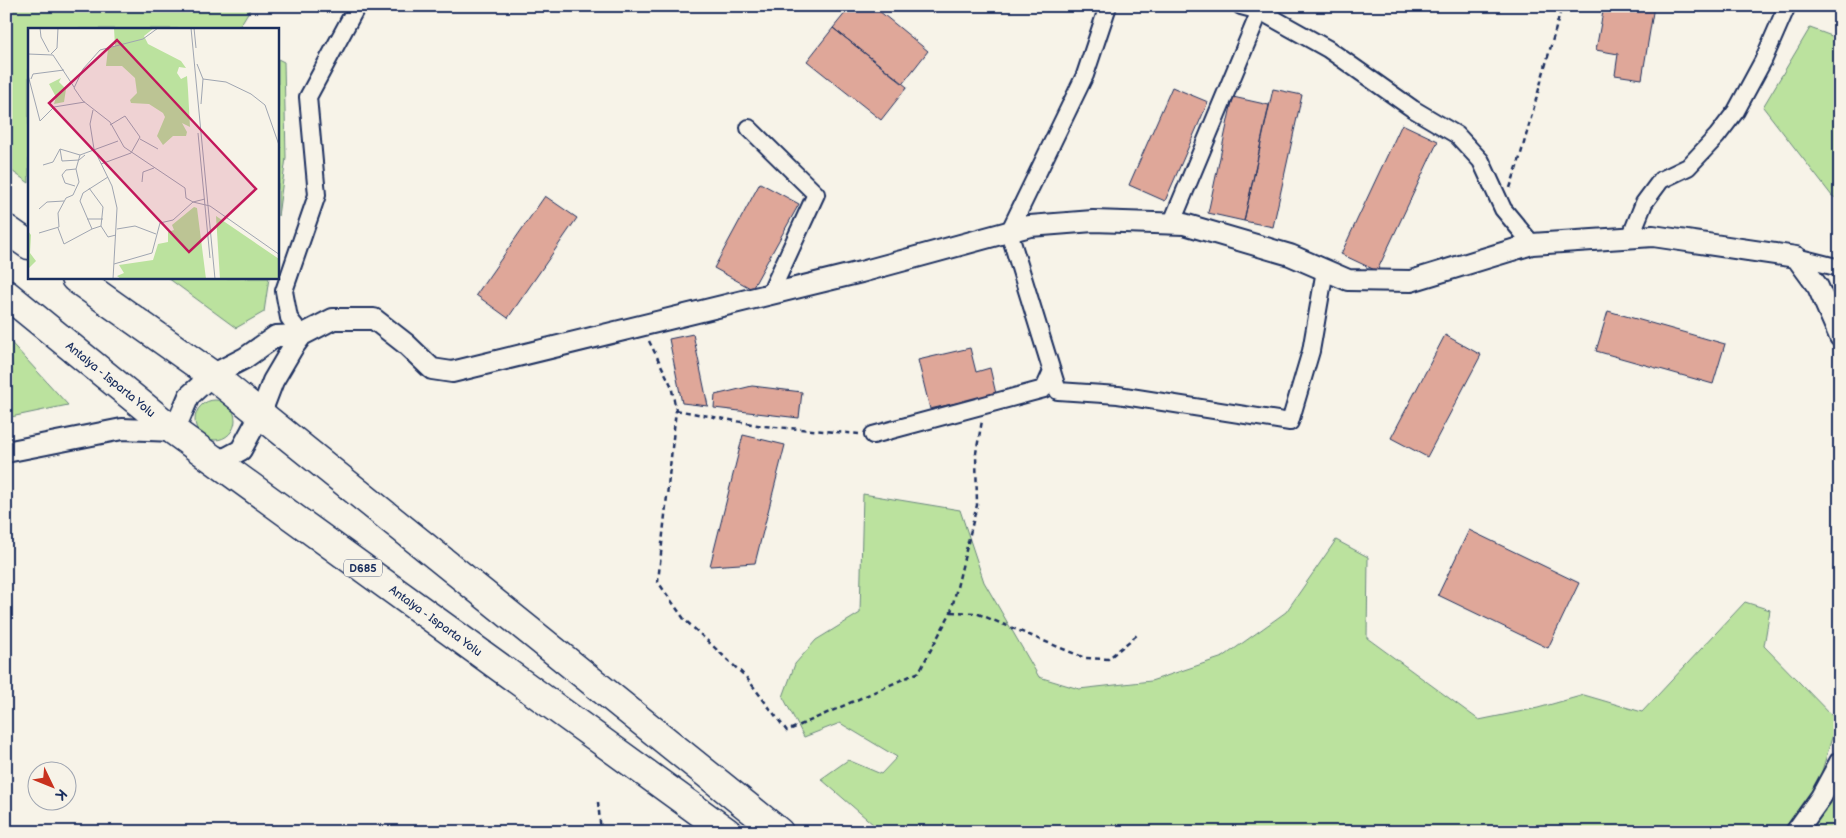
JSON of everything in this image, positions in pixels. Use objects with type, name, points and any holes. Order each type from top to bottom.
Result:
[{"type":"highway","points":[[6,229],[28,244]]},
{"type":"highway","points":[[76,279],[212,375],[779,832]]},
{"type":"highway","name":"Antalya - Isparta Yolu","points":[[6,294],[174,431],[727,832]]},
{"type":"street","points":[[302,335],[289,318],[284,291],[317,195],[308,97],[356,6]]},
{"type":"street","points":[[1108,6],[1085,75],[1009,232],[1058,391],[1118,395],[1290,422],[1310,351],[1325,270]]},
{"type":"street","points":[[1241,6],[1261,8],[1328,49],[1413,109],[1457,135],[1480,160],[1503,209],[1532,244]]},
{"type":"street","points":[[1630,238],[1644,203],[1661,180],[1688,167],[1717,136],[1736,111],[1763,61],[1787,6]]},
{"type":"street","points":[[1172,222],[1261,8]]},
{"type":"street","points":[[749,128],[816,194],[770,294]]},
{"type":"street","points":[[6,452],[122,429],[174,431],[189,396],[212,375],[245,358],[276,336],[302,335],[333,319],[374,319],[406,344],[432,369],[452,372],[862,272],[1030,226],[1093,221],[1172,222],[1184,224],[1290,255],[1348,280],[1411,281],[1532,244],[1652,236],[1796,257],[1840,268]]},
{"type":"street","points":[[1796,257],[1818,286],[1840,337]]},
{"type":"street","points":[[208,455],[224,459],[240,450],[260,415],[273,381],[302,335]]},
{"type":"street","points":[[873,435],[1044,389],[1052,371]]},
{"type":"street","points":[[1796,832],[1822,797],[1840,762]]},
{"type":"path","points":[[1503,209],[1519,161],[1562,6]]},
{"type":"path","points":[[642,326],[671,385],[676,410],[658,582],[684,619],[746,677],[787,731],[919,672],[951,612],[977,505],[976,453],[985,405]]},
{"type":"path","points":[[676,410],[763,426],[873,435]]},
{"type":"path","points":[[951,612],[976,613],[1085,658],[1108,659],[1136,635]]},
{"type":"path","points":[[598,802],[601,832]]},
{"type":"green space","points":[[6,6],[252,6],[239,28],[28,28],[28,182],[6,167]]},
{"type":"green space","points":[[1810,28],[1840,39],[1840,200],[1832,196],[1763,107]]},
{"type":"green space","points":[[279,60],[284,62],[286,158],[279,209]]},
{"type":"green space","points":[[169,279],[269,279],[264,312],[236,328]]},
{"type":"green space","points":[[6,337],[68,405],[6,418]]},
{"type":"green space","points":[[215,400],[229,406],[235,420],[229,434],[215,440],[201,434],[195,420],[201,406]]},
{"type":"green space","points":[[863,494],[960,510],[984,582],[1039,677],[1079,689],[1151,681],[1223,657],[1286,612],[1336,540],[1368,557],[1367,638],[1479,720],[1538,708],[1584,695],[1642,712],[1745,602],[1770,610],[1764,646],[1837,721],[1819,781],[1840,801],[1840,832],[882,832],[821,779],[848,760],[881,774],[897,757],[840,723],[804,737],[783,697],[795,664],[816,640],[860,613]]},
{"type":"building","points":[[851,6],[873,6],[928,51],[903,83],[833,28]]},
{"type":"building","points":[[1604,6],[1654,6],[1642,79],[1615,75],[1618,54],[1596,50]]},
{"type":"building","points":[[833,28],[907,87],[881,120],[807,61]]},
{"type":"building","points":[[1172,87],[1208,102],[1165,201],[1129,185]]},
{"type":"building","points":[[1273,89],[1302,95],[1273,227],[1244,221]]},
{"type":"building","points":[[1233,97],[1269,105],[1244,221],[1208,213]]},
{"type":"building","points":[[1402,124],[1438,141],[1377,271],[1341,254]]},
{"type":"building","points":[[760,183],[799,204],[752,289],[714,268]]},
{"type":"building","points":[[545,196],[577,218],[508,318],[476,295]]},
{"type":"building","points":[[1608,311],[1725,344],[1713,384],[1596,351]]},
{"type":"building","points":[[693,334],[708,406],[682,403],[669,339]]},
{"type":"building","points":[[1445,335],[1481,355],[1427,457],[1391,438]]},
{"type":"building","points":[[970,348],[976,372],[990,368],[996,394],[930,409],[918,360]]},
{"type":"building","points":[[752,386],[802,392],[799,418],[714,408],[715,395]]},
{"type":"building","points":[[743,435],[785,445],[755,563],[710,566]]},
{"type":"building","points":[[1469,530],[1579,583],[1548,648],[1438,595]]}]
